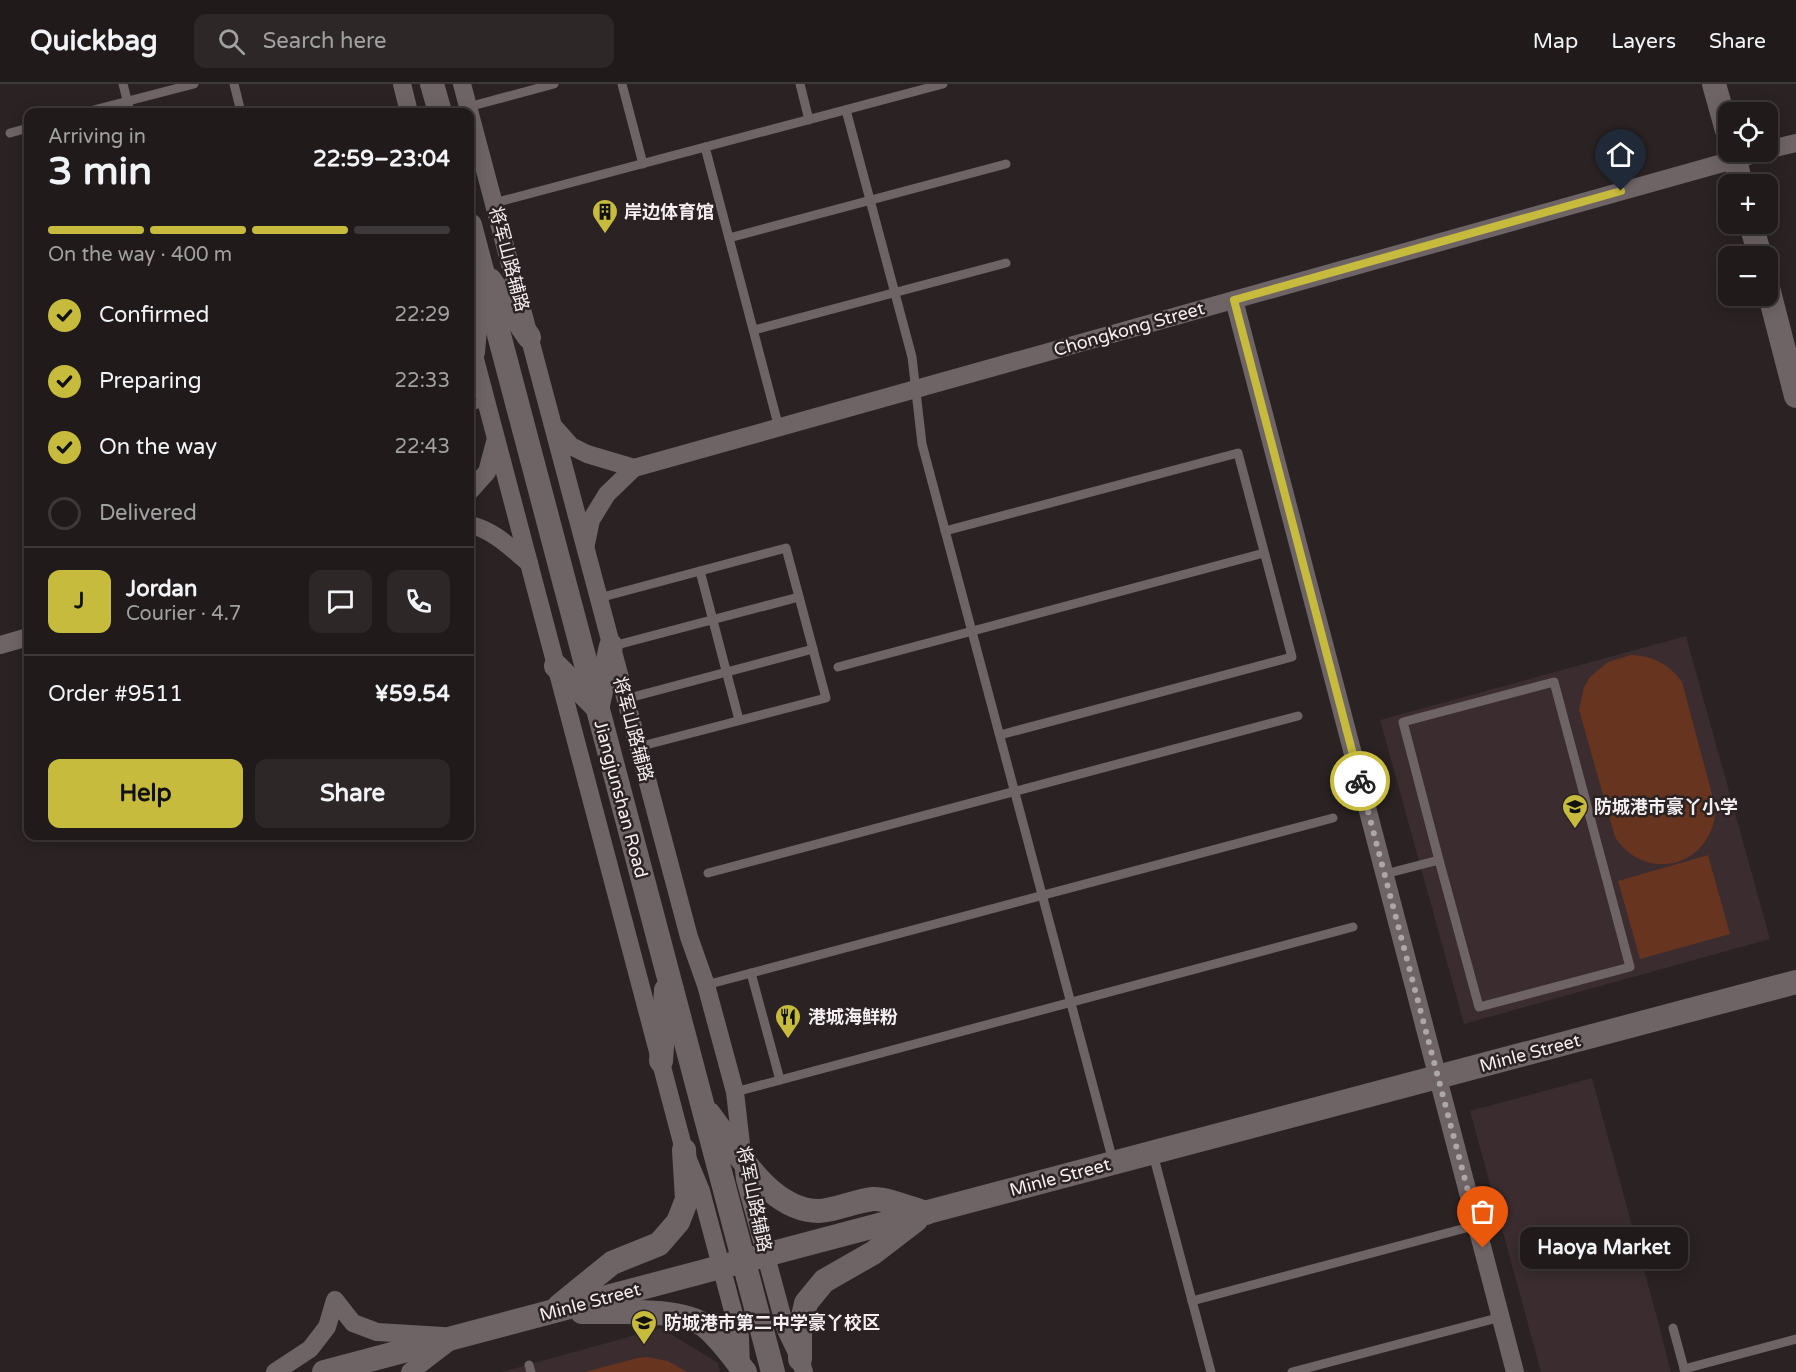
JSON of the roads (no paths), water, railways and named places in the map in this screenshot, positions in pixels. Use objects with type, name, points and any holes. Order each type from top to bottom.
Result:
[{"type":"street","points":[[402,84],[408,108]]},
{"type":"street","points":[[432,84],[439,108]]},
{"type":"street","name":"将军山路辅路","points":[[462,84],[468,107]]},
{"type":"street","points":[[1714,84],[1719,102]]},
{"type":"street","name":"将军山路辅路","points":[[474,129],[689,937],[706,985],[735,1092],[746,1179],[740,1337],[743,1370]]},
{"type":"street","points":[[1778,147],[1796,143]]},
{"type":"street","name":"Chongkong Street","points":[[585,548],[591,520],[607,494],[634,468],[1234,300],[1718,160]]},
{"type":"street","name":"Jiangjunshan Road","points":[[474,241],[773,1372]]},
{"type":"street","points":[[480,266],[529,337]]},
{"type":"street","points":[[474,319],[480,266]]},
{"type":"street","points":[[1234,300],[1515,1372]]},
{"type":"street","points":[[1773,306],[1796,396]]},
{"type":"street","name":"将军山路辅路","points":[[474,371],[478,404],[496,440],[684,1150],[701,1191],[786,1330],[802,1365]]},
{"type":"street","points":[[553,426],[571,446],[587,454],[634,468]]},
{"type":"street","points":[[474,487],[487,472],[496,440]]},
{"type":"street","points":[[474,526],[499,539],[529,563]]},
{"type":"street","points":[[0,645],[24,638]]},
{"type":"street","points":[[597,707],[611,646]]},
{"type":"street","points":[[556,666],[597,707]]},
{"type":"street","points":[[661,1061],[668,973]]},
{"type":"street","name":"Minle Street","points":[[324,1372],[1796,982]]},
{"type":"street","points":[[703,1106],[768,1188],[790,1204],[819,1210],[875,1198],[926,1213]]},
{"type":"street","points":[[553,1312],[612,1263],[659,1244],[678,1222],[687,1199],[684,1150]]},
{"type":"street","points":[[802,1365],[800,1330],[806,1303],[824,1281],[873,1253],[926,1213]]},
{"type":"street","points":[[275,1372],[310,1349],[327,1327],[335,1300],[353,1323],[377,1332],[455,1337]]},
{"type":"street","points":[[553,1312],[679,1314],[704,1325],[743,1370]]},
{"type":"street","points":[[410,1372],[455,1337]]},
{"type":"lane","points":[[123,84],[129,108]]},
{"type":"lane","points":[[102,108],[194,84]]},
{"type":"lane","points":[[234,84],[241,108]]},
{"type":"lane","points":[[468,107],[554,84]]},
{"type":"lane","points":[[622,84],[643,164]]},
{"type":"lane","points":[[800,84],[809,120]]},
{"type":"lane","points":[[494,203],[943,84]]},
{"type":"lane","points":[[846,110],[912,357],[922,444],[1113,1163]]},
{"type":"lane","points":[[10,133],[24,129]]},
{"type":"lane","points":[[705,147],[779,428]]},
{"type":"lane","points":[[729,238],[1006,164]]},
{"type":"lane","points":[[754,330],[1006,263]]},
{"type":"lane","points":[[945,531],[1238,453],[1292,657],[1000,735]]},
{"type":"lane","points":[[599,598],[786,548],[826,698],[638,747]]},
{"type":"lane","points":[[838,667],[1264,553]]},
{"type":"lane","points":[[700,571],[740,720]]},
{"type":"lane","points":[[611,646],[799,597]]},
{"type":"lane","points":[[625,699],[813,649]]},
{"type":"lane","points":[[1554,682],[1630,967],[1479,1007],[1439,860],[1403,722],[1554,682]]},
{"type":"lane","points":[[708,873],[1298,716]]},
{"type":"lane","points":[[706,985],[1333,818]]},
{"type":"lane","points":[[1385,874],[1439,860]]},
{"type":"lane","points":[[735,1092],[1353,927]]},
{"type":"lane","points":[[751,973],[780,1080]]},
{"type":"lane","points":[[1153,1153],[1211,1372]]},
{"type":"lane","points":[[1192,1301],[1476,1225]]},
{"type":"lane","points":[[1292,1372],[1501,1317]]},
{"type":"lane","points":[[1673,1328],[1684,1370],[1796,1339]]},
{"type":"place","name":"岸边体育馆","points":[[605,235]]},
{"type":"place","name":"防城港市豪丫小学","points":[[1575,830]]},
{"type":"place","name":"港城海鲜粉","points":[[788,1040]]},
{"type":"place","name":"Haoya Market","points":[[1483,1248]]},
{"type":"place","name":"防城港市第二中学豪丫校区","points":[[644,1346]]}]
